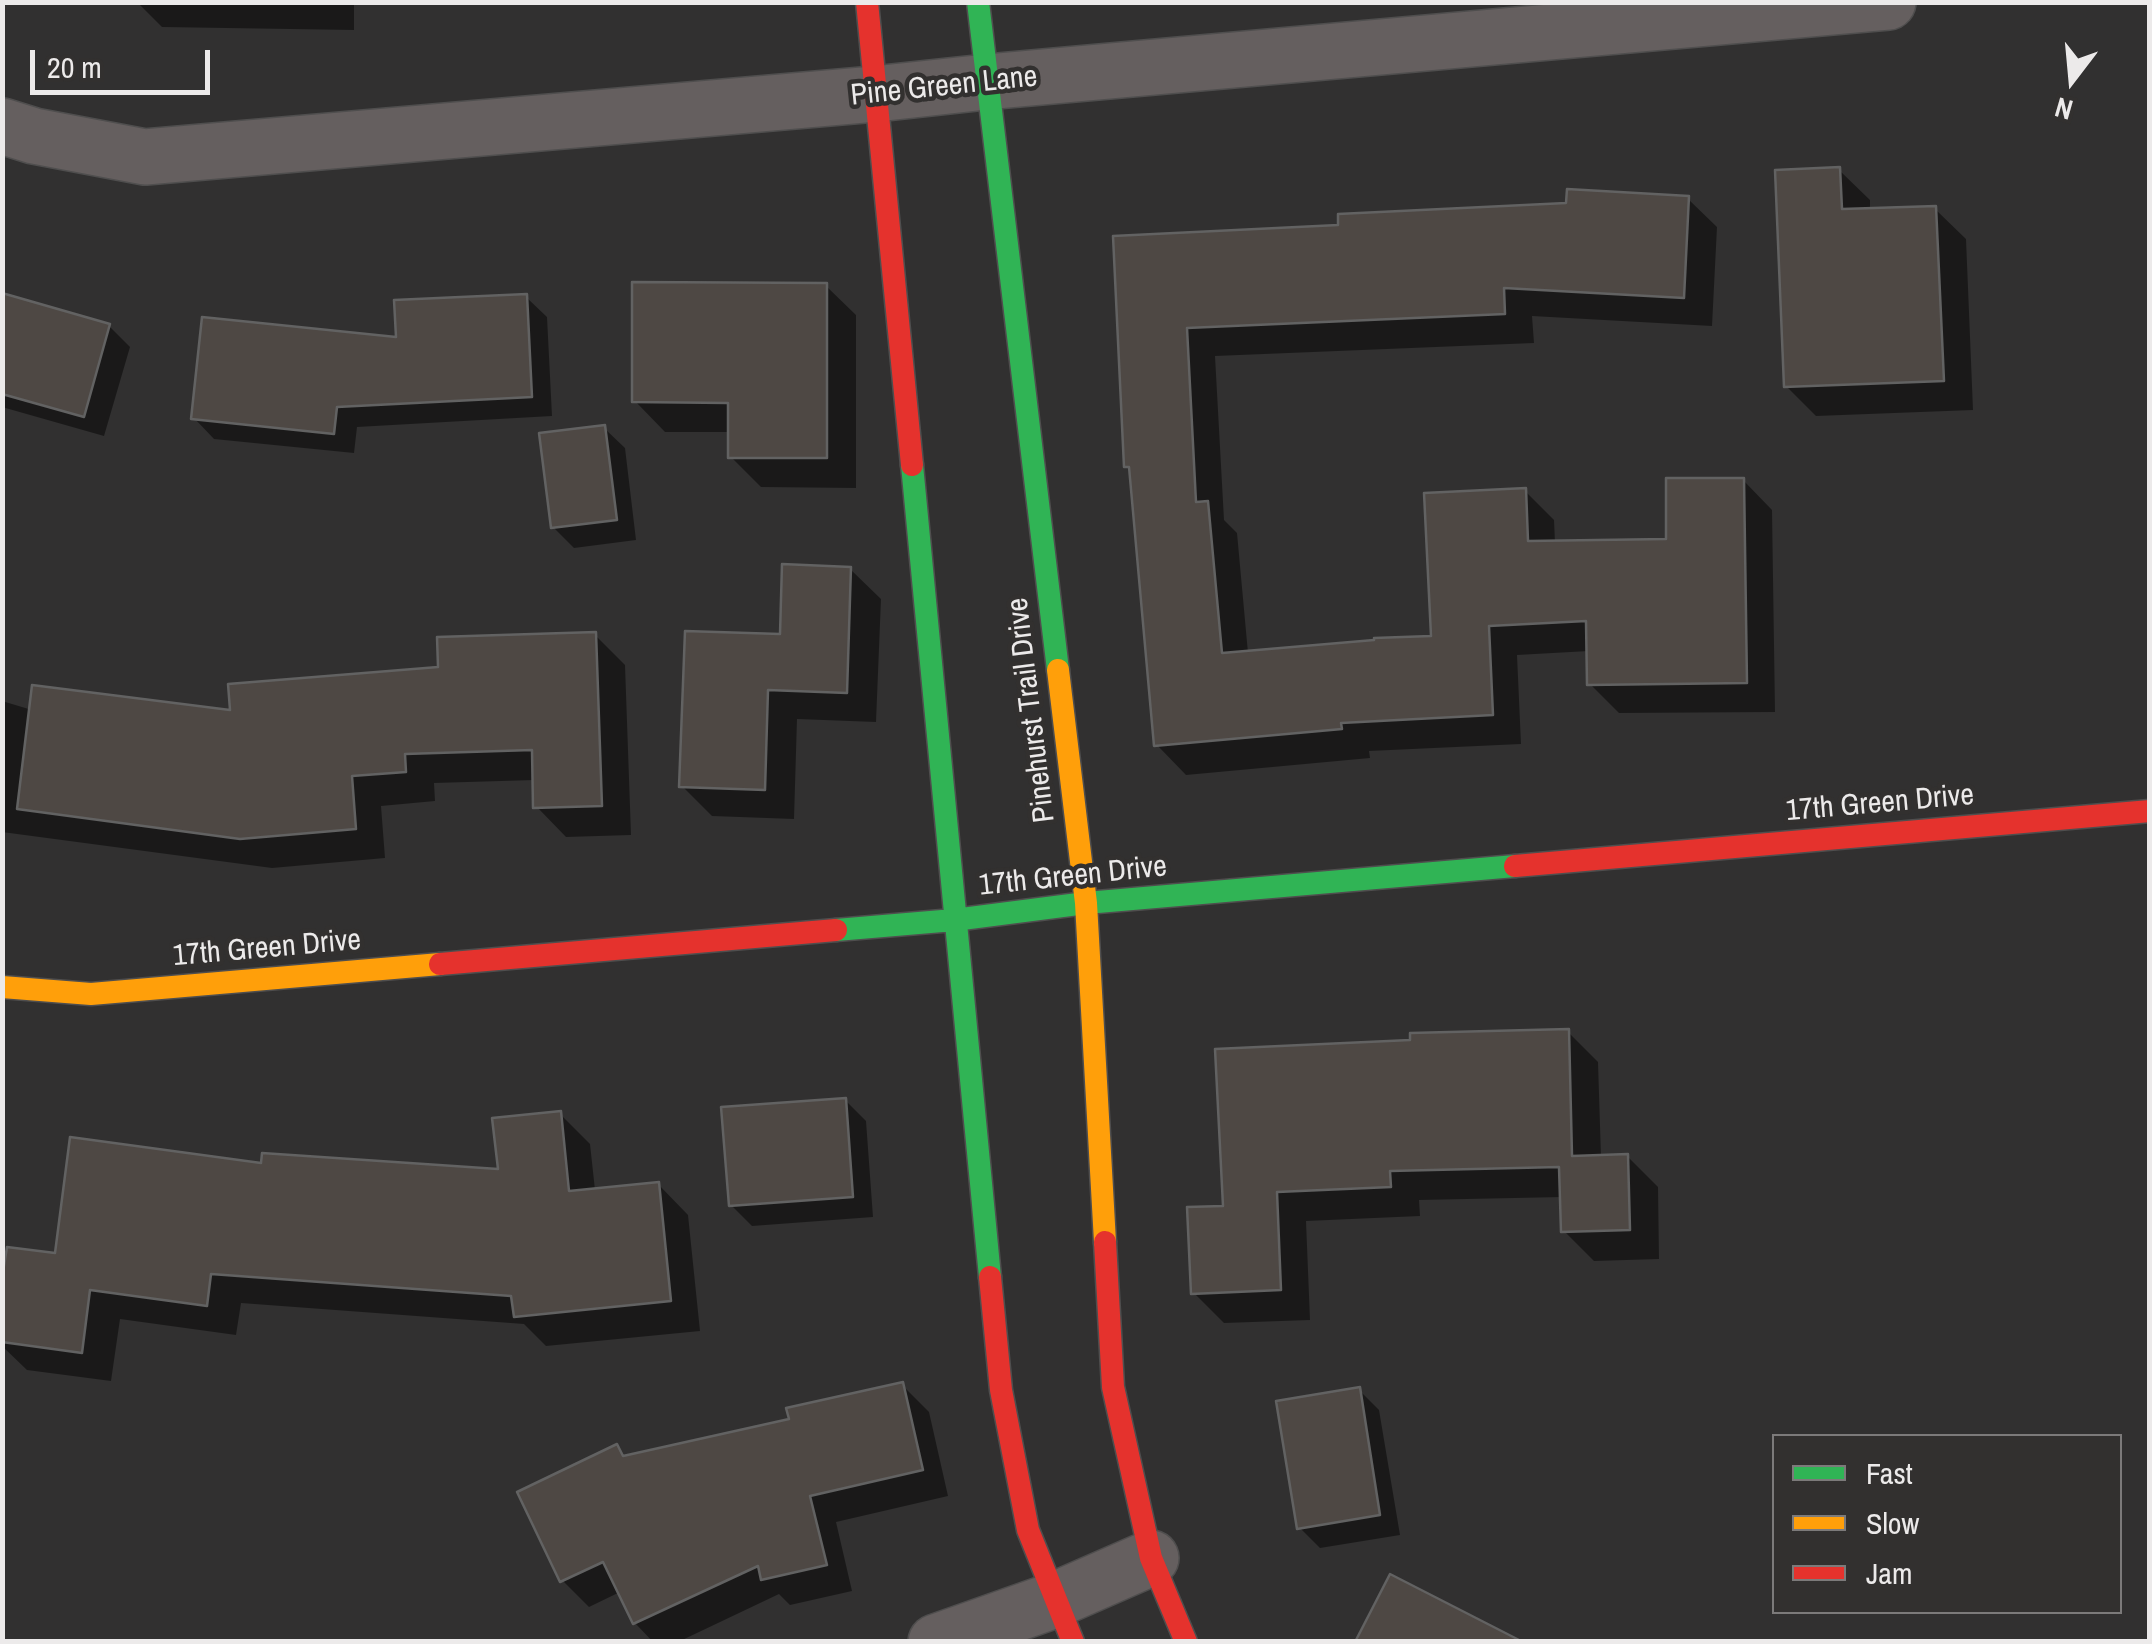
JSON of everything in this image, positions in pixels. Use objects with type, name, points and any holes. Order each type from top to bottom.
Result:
[{"type":"street","points":[[866,2],[1001,1390],[1028,1530],[1064,1621]]},
{"type":"street","name":"Pinehurst Trail Drive","points":[[978,2],[1086,903],[1113,1387],[1151,1558],[1186,1642]]},
{"type":"street","name":"Pine Green Lane","points":[[2,126],[144,157],[875,94],[1751,8],[1888,2]]},
{"type":"street","name":"17th Green Drive","points":[[2,986],[91,994],[2150,811]]},
{"type":"street","points":[[936,1642],[1064,1621],[1151,1558]]},
{"type":"building","points":[[1840,167],[1842,209],[1936,206],[1944,381],[1784,387],[1775,170]]},
{"type":"building","points":[[1567,189],[1689,196],[1684,298],[1504,288],[1505,314],[1187,328],[1196,502],[1208,501],[1222,653],[1431,636],[1424,493],[1526,488],[1528,541],[1666,539],[1666,478],[1744,478],[1747,683],[1587,685],[1586,621],[1489,626],[1493,715],[1341,723],[1342,729],[1154,746],[1129,467],[1124,467],[1113,236],[1338,225],[1338,214],[1566,203]]},
{"type":"building","points":[[632,282],[827,283],[827,458],[728,458],[728,403],[632,402]]},
{"type":"building","points":[[2,293],[110,324],[84,417],[2,394]]},
{"type":"building","points":[[527,294],[532,397],[337,407],[334,434],[191,419],[202,317],[396,337],[394,300]]},
{"type":"building","points":[[605,425],[617,520],[551,528],[539,433]]},
{"type":"building","points":[[782,564],[851,567],[847,693],[768,690],[765,790],[679,787],[685,631],[780,634]]},
{"type":"building","points":[[596,632],[602,806],[533,808],[532,750],[405,754],[406,772],[352,776],[356,829],[240,839],[17,809],[32,685],[230,710],[228,684],[438,667],[437,637]]},
{"type":"building","points":[[1569,1029],[1572,1156],[1628,1154],[1630,1230],[1561,1232],[1559,1167],[1390,1171],[1391,1187],[1277,1192],[1281,1290],[1191,1294],[1187,1207],[1223,1206],[1215,1049],[1410,1040],[1410,1033]]},
{"type":"building","points":[[846,1098],[853,1197],[729,1206],[721,1107]]},
{"type":"building","points":[[561,1111],[569,1191],[659,1182],[671,1301],[514,1317],[511,1296],[211,1274],[207,1306],[90,1290],[82,1353],[2,1342],[2,1278],[7,1247],[55,1253],[70,1137],[261,1163],[262,1153],[498,1169],[492,1118]]},
{"type":"building","points":[[903,1382],[923,1470],[810,1496],[827,1565],[761,1580],[758,1566],[633,1624],[603,1562],[560,1582],[517,1492],[617,1444],[623,1456],[789,1419],[786,1408]]},
{"type":"building","points":[[1360,1387],[1380,1515],[1297,1529],[1276,1401]]},
{"type":"building","points":[[1390,1574],[1523,1642],[1355,1642]]},
{"type":"traffic: fast","points":[[978,2],[1058,670]]},
{"type":"traffic: fast","points":[[912,465],[990,1277]]},
{"type":"traffic: fast","points":[[836,930],[1086,903],[1515,866]]},
{"type":"traffic: slow","points":[[1058,670],[1086,903],[1105,1242]]},
{"type":"traffic: slow","points":[[2,987],[91,994],[440,964]]},
{"type":"traffic: jam","points":[[867,2],[912,465]]},
{"type":"traffic: jam","points":[[1515,866],[2150,811]]},
{"type":"traffic: jam","points":[[440,964],[836,930]]},
{"type":"traffic: jam","points":[[1105,1242],[1113,1387],[1151,1558],[1186,1642]]},
{"type":"traffic: jam","points":[[990,1277],[1001,1390],[1028,1530],[1073,1642]]}]
